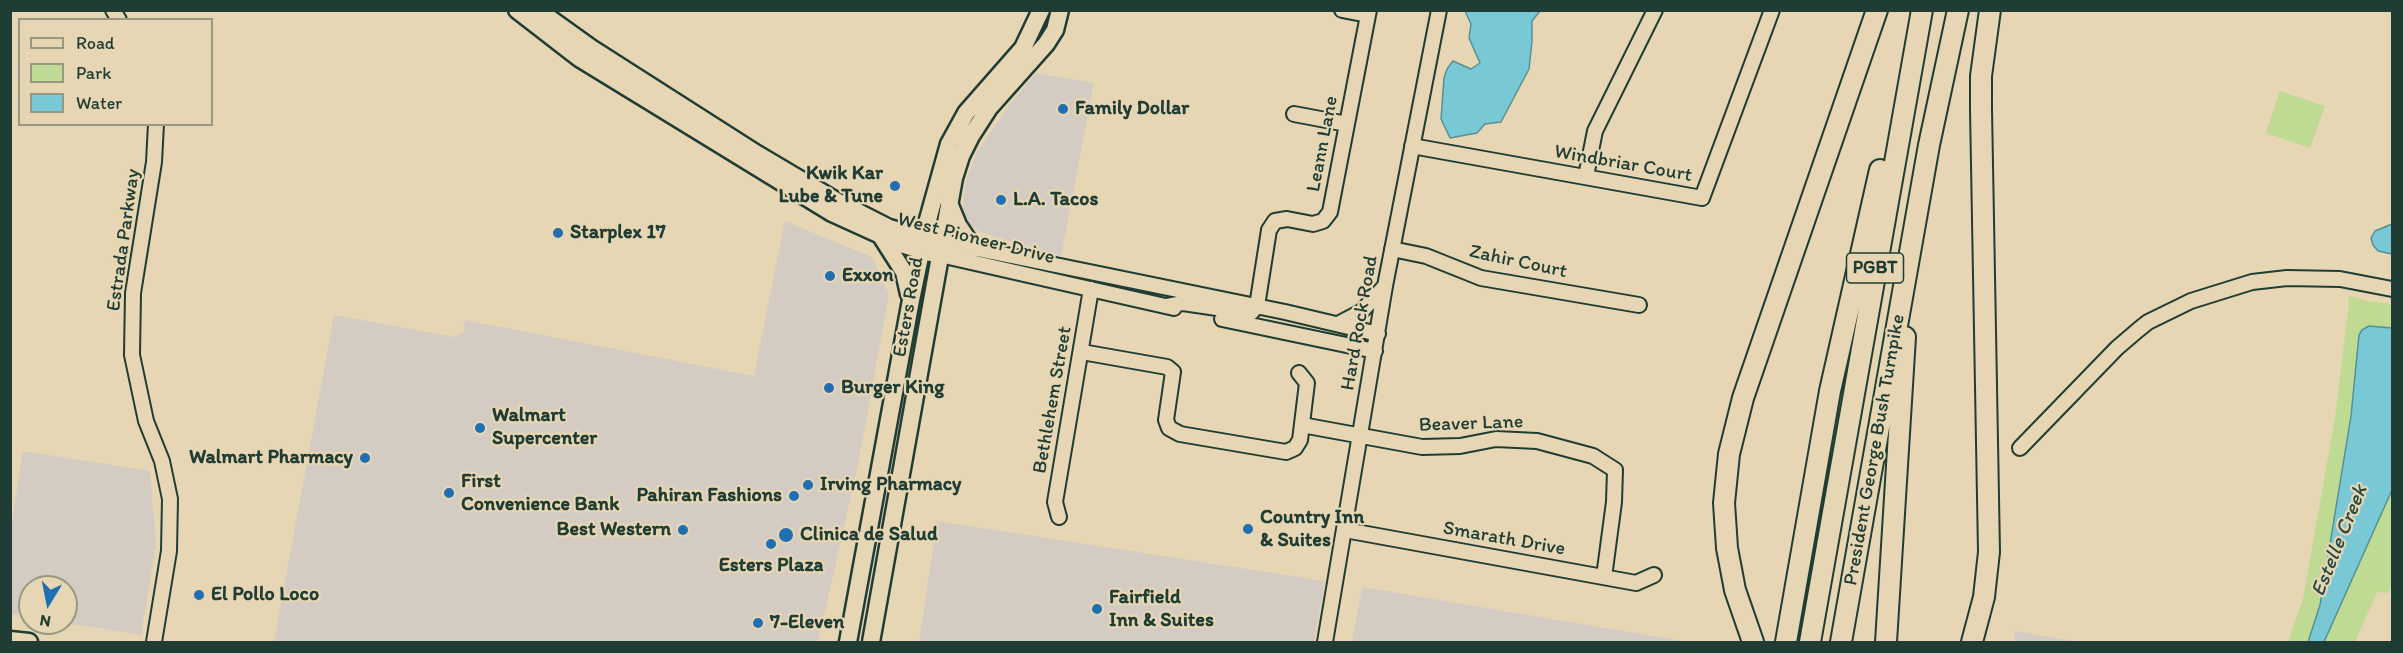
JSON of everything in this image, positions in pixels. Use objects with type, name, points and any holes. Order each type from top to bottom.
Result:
[{"type":"highway","points":[[1753,642],[1737,599],[1724,525],[1725,479],[1734,428],[1877,10]]},
{"type":"highway","name":"President George Bush Turnpike","points":[[1810,642],[1922,10]]},
{"type":"highway","name":"President George Bush Turnpike","points":[[1841,642],[1939,92],[1958,10]]},
{"type":"highway","points":[[1972,642],[1984,597],[1989,552],[1980,109],[1990,10]]},
{"type":"highway","points":[[1785,642],[1838,352],[1878,177],[1907,91]]},
{"type":"highway","points":[[1886,642],[1904,366],[1906,272]]},
{"type":"main road","name":"West Pioneer Drive","points":[[517,10],[579,58],[832,213],[941,249]]},
{"type":"main road","name":"West Pioneer Drive","points":[[538,10],[591,48],[885,232]]},
{"type":"main road","name":"Esters Road","points":[[871,642],[941,249],[940,203],[949,144],[966,113],[1023,48],[1041,10]]},
{"type":"main road","name":"Esters Road","points":[[848,642],[922,244],[971,136],[989,108],[1046,44],[1054,30],[1060,10]]},
{"type":"main road","points":[[910,300],[904,272],[885,232],[916,221],[940,203],[974,249]]},
{"type":"main road","points":[[885,440],[906,444]]},
{"type":"main road","points":[[885,440],[891,447],[894,458],[892,486],[896,504]]},
{"type":"main road","points":[[860,573],[883,577]]},
{"type":"main road","points":[[860,573],[869,582],[863,635],[865,642]]},
{"type":"main road","points":[[10,640],[29,642]]},
{"type":"street","points":[[1342,10],[1369,13]]},
{"type":"street","name":"Hard Rock Road","points":[[1325,642],[1385,286],[1439,10]]},
{"type":"street","points":[[1586,176],[1595,130],[1655,10]]},
{"type":"street","name":"Windbriar Court","points":[[1412,146],[1702,198],[1772,10]]},
{"type":"street","name":"Leann Lane","points":[[1257,306],[1269,231],[1275,221],[1287,219],[1313,224],[1323,221],[1330,212],[1369,13]]},
{"type":"street","points":[[1294,114],[1347,124]]},
{"type":"street","name":"Estrada Parkway","points":[[154,642],[169,551],[170,499],[162,461],[146,421],[132,355],[133,293],[154,162],[156,126]]},
{"type":"street","name":"West Pioneer Drive","points":[[941,249],[974,249],[1257,306],[1378,334]]},
{"type":"street","name":"West Pioneer Drive","points":[[941,249],[1053,281],[1375,351]]},
{"type":"street","name":"Zahir Court","points":[[1392,249],[1426,256],[1481,278],[1639,305]]},
{"type":"street","points":[[1053,281],[1066,278],[1112,282],[1116,278]]},
{"type":"street","points":[[2020,448],[2117,348],[2138,330],[2148,322],[2192,301],[2252,282],[2287,278],[2340,279],[2392,289]]},
{"type":"street","points":[[1338,324],[1361,312],[1385,286]]},
{"type":"street","name":"Bethlehem Street","points":[[1059,517],[1055,502],[1091,289]]},
{"type":"street","points":[[1167,306],[1182,303],[1251,313],[1257,306]]},
{"type":"street","points":[[1082,352],[1167,367],[1173,372],[1166,420],[1169,428],[1180,434],[1286,452],[1299,444],[1307,383],[1299,373]]},
{"type":"street","points":[[1302,425],[1360,437]]},
{"type":"street","name":"Beaver Lane","points":[[1360,437],[1422,447],[1460,446],[1496,439],[1537,441],[1593,456],[1615,470],[1614,502],[1604,577]]},
{"type":"street","name":"Smarath Drive","points":[[1345,530],[1636,582],[1654,575]]},
{"type":"shaded area","points":[[1036,73],[1094,83],[1061,256],[979,232],[964,219],[962,210],[966,180],[977,152],[1010,104]]},
{"type":"shaded area","points":[[785,221],[872,257],[889,294],[858,465],[818,642],[274,642],[334,315],[454,337],[463,333],[465,320],[754,376]]},
{"type":"shaded area","points":[[23,451],[150,471],[156,545],[141,635],[78,625],[78,575],[18,575],[18,615],[11,614],[11,529]]},
{"type":"shaded area","points":[[937,521],[1325,581],[1314,642],[919,642]]},
{"type":"shaded area","points":[[1362,587],[1690,642],[1352,642]]},
{"type":"shaded area","points":[[2015,631],[2079,642],[2014,642]]},
{"type":"green space","points":[[2280,91],[2325,106],[2310,148],[2266,133]]},
{"type":"green space","points":[[2348,295],[2366,301],[2392,304],[2392,584],[2388,593],[2377,592],[2355,642],[2288,642],[2303,599],[2335,418],[2349,303]]},
{"type":"water","points":[[1465,11],[1540,11],[1532,21],[1529,69],[1501,122],[1485,124],[1477,133],[1450,138],[1441,119],[1444,78],[1447,69],[1453,61],[1471,69],[1480,63],[1469,38],[1471,24]]},
{"type":"water","points":[[2392,224],[2392,254],[2378,251],[2371,238],[2375,231]]},
{"type":"water","name":"Estelle Creek","points":[[2369,326],[2392,328],[2392,490],[2324,642],[2308,642],[2320,605],[2351,416],[2359,335]]},
{"type":"place","name":"Family Dollar","points":[[1063,109]]},
{"type":"place","name":"Kwik Kar Lube & Tune","points":[[895,186]]},
{"type":"place","name":"L.A. Tacos","points":[[1001,200]]},
{"type":"place","name":"Starplex 17","points":[[558,233]]},
{"type":"place","name":"Exxon","points":[[830,276]]},
{"type":"place","name":"Burger King","points":[[829,388]]},
{"type":"place","name":"Walmart Supercenter","points":[[480,428]]},
{"type":"place","name":"Walmart Pharmacy","points":[[365,458]]},
{"type":"place","name":"Irving Pharmacy","points":[[808,485]]},
{"type":"place","name":"First Convenience Bank","points":[[449,493]]},
{"type":"place","name":"Pahiran Fashions","points":[[794,496]]},
{"type":"place","name":"Country Inn & Suites","points":[[1248,529]]},
{"type":"place","name":"Best Western","points":[[683,530]]},
{"type":"place","name":"Clinica de Salud","points":[[786,535]]},
{"type":"place","name":"Esters Plaza","points":[[771,544]]},
{"type":"place","name":"El Pollo Loco","points":[[199,595]]},
{"type":"place","name":"Fairfield Inn & Suites","points":[[1097,609]]},
{"type":"place","name":"7-Eleven","points":[[758,623]]}]
